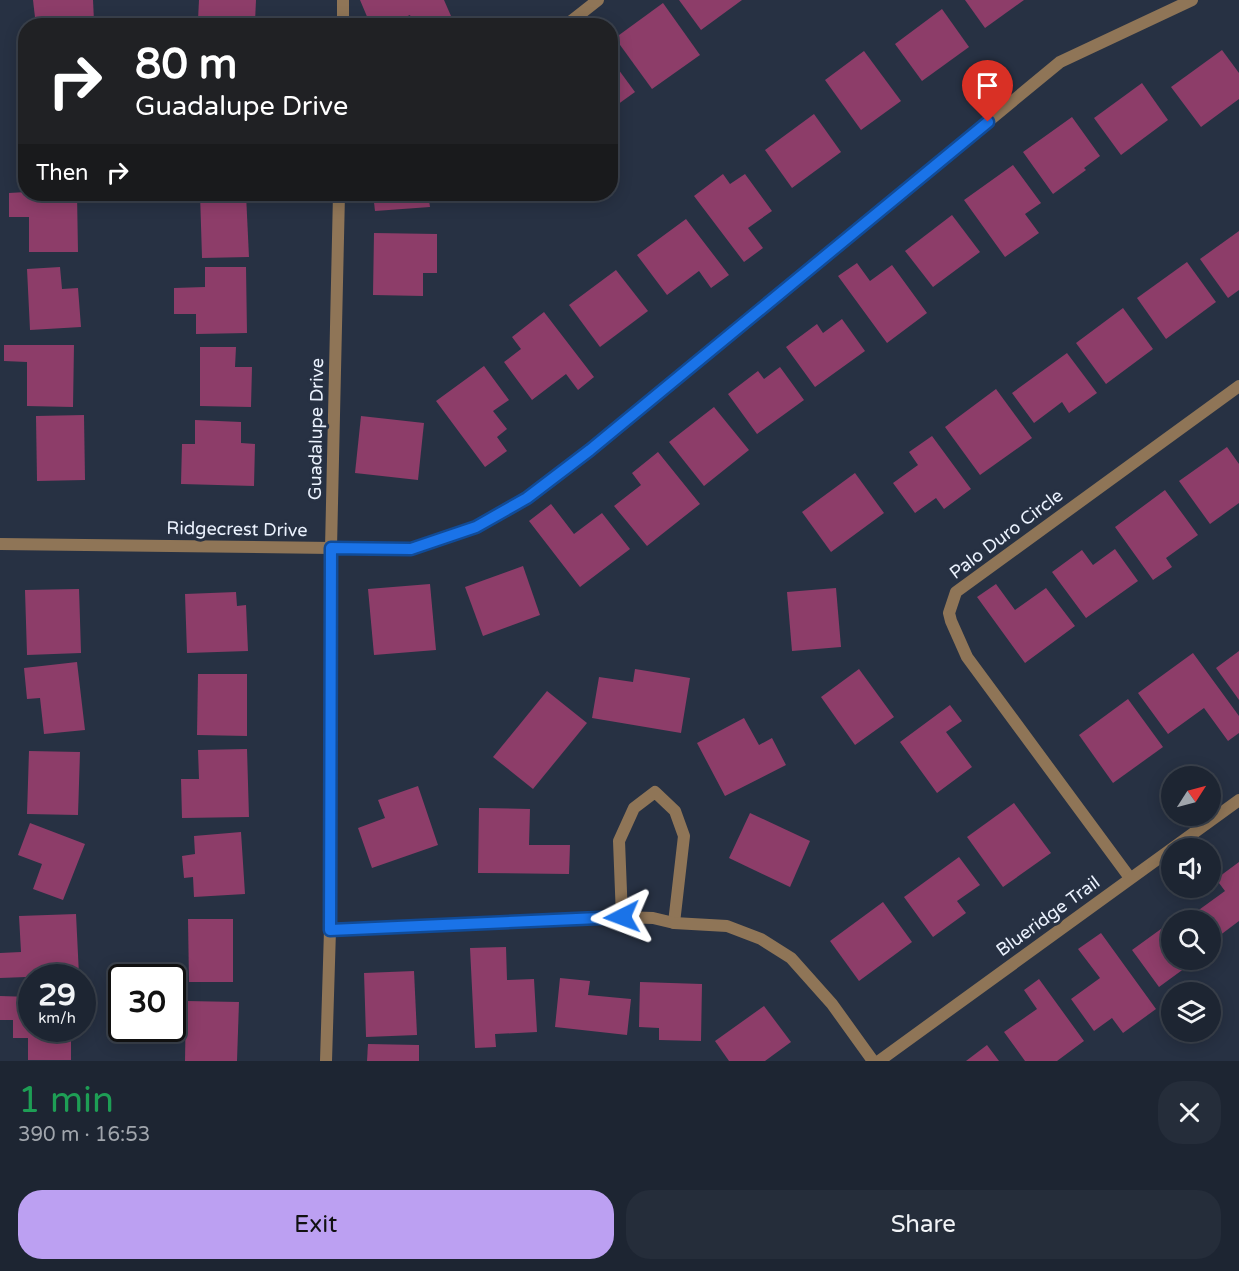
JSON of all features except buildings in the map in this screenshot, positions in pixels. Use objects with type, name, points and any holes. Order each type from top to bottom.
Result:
[{"type":"street","points":[[343,18],[344,0]]},
{"type":"street","points":[[575,18],[598,0]]},
{"type":"street","name":"Ridgecrest Drive","points":[[0,544],[411,549],[476,527],[527,498],[590,450],[1060,62],[1192,0]]},
{"type":"street","name":"Guadalupe Drive","points":[[326,1061],[330,930],[331,548],[339,201]]},
{"type":"street","name":"Palo Duro Circle","points":[[1130,878],[967,657],[949,613],[956,591],[1239,386]]},
{"type":"street","points":[[622,917],[619,841],[634,808],[655,792],[675,810],[684,836],[674,923]]},
{"type":"street","name":"Blueridge Trail","points":[[879,1061],[1239,800]]},
{"type":"street","points":[[330,930],[622,917],[728,926],[761,939],[791,958],[832,1004],[873,1061]]},
{"type":"route","points":[[622,917],[330,930],[331,548],[411,549],[476,527],[527,498],[590,450],[988,122]]}]
